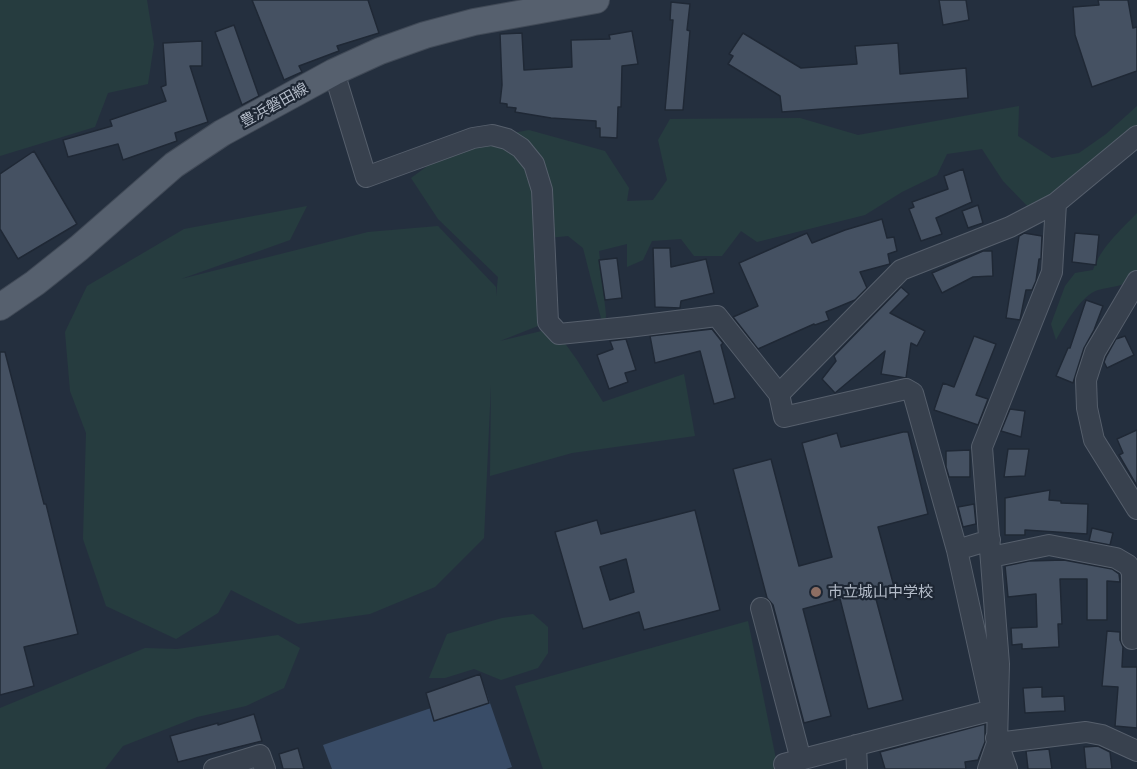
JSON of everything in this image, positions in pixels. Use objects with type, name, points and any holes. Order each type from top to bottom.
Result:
[{"type":"main road","name":"豊浜磐田線","points":[[0,307],[79,248],[174,165],[222,133],[334,72],[425,34],[474,22],[596,0]]},
{"type":"street","points":[[334,72],[366,177],[473,138],[492,135],[507,139],[520,148],[534,164],[542,190],[548,322],[560,334],[717,315],[779,394],[784,417],[906,389],[913,393],[957,550],[993,710],[997,742],[1007,769]]},
{"type":"street","points":[[779,394],[901,270],[1010,227],[1056,203],[1137,136]]},
{"type":"street","points":[[988,769],[997,742],[999,664],[981,447],[1052,272],[1056,203]]},
{"type":"street","points":[[1137,280],[1095,352],[1086,380],[1087,408],[1094,440],[1137,509]]},
{"type":"street","points":[[957,550],[1049,545],[1116,558],[1128,565],[1132,573],[1132,639]]},
{"type":"street","points":[[761,608],[793,762],[993,710]]},
{"type":"street","points":[[997,742],[1086,732],[1101,735],[1137,751]]},
{"type":"street","points":[[856,746],[857,769]]},
{"type":"street","points":[[214,769],[260,755],[265,769]]},
{"type":"green space","points":[[0,0],[147,0],[154,44],[148,84],[108,93],[95,127],[0,156]]},
{"type":"green space","points":[[1019,106],[1018,136],[1052,158],[1079,153],[1106,134],[1137,106],[1137,126],[1035,214],[1003,181],[982,149],[947,154],[937,175],[902,192],[865,215],[757,242],[741,231],[722,256],[694,256],[681,239],[652,241],[643,260],[627,267],[627,244],[599,251],[606,315],[604,330],[583,248],[568,236],[548,238],[548,322],[500,341],[554,328],[603,402],[684,374],[695,436],[572,453],[490,476],[491,384],[484,538],[435,587],[370,614],[298,624],[231,590],[218,613],[176,639],[106,606],[83,539],[86,433],[70,391],[65,332],[87,286],[184,229],[307,206],[290,240],[181,279],[368,232],[438,226],[496,287],[496,296],[498,277],[438,219],[411,178],[459,143],[529,130],[605,151],[629,188],[627,201],[653,200],[667,180],[658,140],[670,119],[800,118],[858,135]]},
{"type":"green space","points":[[1137,213],[1137,276],[1123,284],[1098,290],[1085,298],[1056,340],[1051,324],[1065,286],[1075,273],[1093,270],[1106,246]]},
{"type":"green space","points":[[533,614],[548,627],[548,653],[538,668],[501,680],[474,669],[445,678],[429,678],[447,634],[502,618]]},
{"type":"green space","points":[[748,621],[778,769],[543,769],[515,686]]},
{"type":"green space","points":[[278,635],[300,648],[284,688],[246,706],[197,717],[123,746],[105,769],[0,769],[0,708],[145,648],[177,649]]},
{"type":"water","points":[[480,674],[512,767],[506,769],[332,769],[323,745],[431,708],[426,693]]},
{"type":"building","points":[[252,0],[368,0],[379,33],[337,46],[339,51],[299,66],[302,72],[284,80]]},
{"type":"building","points":[[939,0],[966,0],[969,20],[943,25]]},
{"type":"building","points":[[1098,0],[1128,0],[1133,28],[1137,27],[1137,71],[1092,87],[1075,35],[1073,7],[1099,5]]},
{"type":"building","points":[[671,2],[690,4],[683,110],[665,110],[673,20],[670,20]]},
{"type":"building","points":[[234,25],[259,96],[242,105],[215,32]]},
{"type":"building","points":[[632,31],[638,64],[622,66],[621,107],[618,107],[617,138],[600,137],[600,128],[596,128],[596,121],[551,118],[515,112],[516,108],[500,103],[502,85],[500,34],[522,33],[524,70],[572,67],[571,40],[610,39],[609,35]]},
{"type":"building","points":[[743,33],[801,68],[857,64],[855,46],[898,43],[900,74],[966,68],[968,98],[782,112],[780,96],[728,64],[733,56],[729,54]]},
{"type":"building","points":[[202,41],[202,66],[190,66],[208,122],[175,133],[177,141],[123,160],[118,144],[68,157],[63,140],[112,126],[110,120],[166,101],[161,87],[166,85],[163,43]]},
{"type":"building","points":[[34,151],[77,224],[18,259],[0,229],[0,174]]},
{"type":"building","points":[[963,169],[972,202],[936,218],[942,234],[921,241],[909,209],[914,207],[912,202],[948,189],[944,176]]},
{"type":"building","points":[[978,205],[983,223],[968,228],[962,211]]},
{"type":"building","points":[[882,219],[887,238],[894,237],[897,251],[888,254],[890,264],[860,272],[867,288],[855,300],[826,312],[829,320],[814,324],[758,349],[733,317],[758,306],[739,263],[807,233],[812,243]]},
{"type":"building","points":[[1024,233],[1042,236],[1041,259],[1039,259],[1036,281],[1032,290],[1026,290],[1020,320],[1006,318],[1019,236]]},
{"type":"building","points":[[1075,233],[1099,235],[1096,265],[1072,262]]},
{"type":"building","points":[[653,248],[670,248],[671,267],[706,259],[714,293],[681,301],[680,308],[655,307]]},
{"type":"building","points":[[983,251],[992,251],[993,276],[973,277],[942,293],[932,273]]},
{"type":"building","points":[[617,258],[622,298],[605,300],[599,260]]},
{"type":"building","points":[[901,287],[909,294],[890,313],[925,331],[917,346],[911,343],[906,378],[881,374],[885,351],[835,393],[822,379],[836,361],[834,356]]},
{"type":"building","points":[[1086,300],[1103,306],[1084,348],[1073,383],[1056,376],[1070,348]]},
{"type":"building","points":[[712,329],[723,343],[721,345],[735,398],[714,404],[700,351],[655,363],[650,336]]},
{"type":"building","points":[[974,336],[996,344],[976,395],[988,399],[978,425],[934,410],[943,383],[954,387]]},
{"type":"building","points":[[1125,336],[1134,355],[1107,368],[1104,362],[1116,339]]},
{"type":"building","points":[[626,339],[636,370],[625,373],[628,382],[609,389],[597,355],[613,349],[610,341]]},
{"type":"building","points":[[0,352],[5,352],[78,634],[24,647],[34,686],[0,695]]},
{"type":"building","points":[[1010,409],[1025,411],[1021,437],[1001,431]]},
{"type":"building","points":[[1137,430],[1137,486],[1119,455],[1123,453],[1117,439]]},
{"type":"building","points":[[908,432],[928,514],[878,527],[896,594],[876,599],[903,700],[868,709],[840,599],[803,609],[831,716],[804,723],[773,605],[767,598],[733,469],[771,459],[799,566],[832,557],[802,443],[837,433],[841,447]]},
{"type":"building","points":[[1008,449],[1029,449],[1025,476],[1004,477]]},
{"type":"building","points":[[970,450],[970,477],[949,477],[946,467],[946,451]]},
{"type":"building","points":[[1050,490],[1049,500],[1088,504],[1087,534],[1025,530],[1025,535],[1005,535],[1005,498]]},
{"type":"building","points":[[974,504],[976,524],[963,527],[958,507]]},
{"type":"building","points":[[695,510],[720,610],[644,630],[639,612],[583,629],[555,532],[597,520],[601,534]],"holes":[[[626,559],[634,592],[610,600],[600,567]]]},
{"type":"building","points":[[1092,528],[1113,533],[1110,545],[1089,541]]},
{"type":"building","points":[[1064,560],[1112,569],[1119,574],[1120,582],[1107,581],[1107,620],[1087,620],[1087,579],[1060,579],[1062,624],[1058,624],[1059,647],[1022,649],[1022,644],[1012,645],[1011,628],[1037,627],[1036,594],[1008,597],[1005,566],[1029,561]]},
{"type":"building","points":[[1107,631],[1120,632],[1123,647],[1122,667],[1137,667],[1137,728],[1115,726],[1118,687],[1102,686]]},
{"type":"building","points":[[480,674],[489,703],[434,721],[426,693]]},
{"type":"building","points":[[1042,687],[1042,697],[1064,696],[1065,711],[1025,713],[1023,688]]},
{"type":"building","points":[[254,714],[262,741],[178,762],[170,736]]},
{"type":"building","points":[[985,724],[985,742],[978,760],[965,762],[966,769],[885,769],[880,752]]},
{"type":"building","points":[[1098,746],[1110,752],[1112,769],[1086,769],[1084,747]]},
{"type":"building","points":[[298,748],[304,769],[283,769],[279,754]]},
{"type":"building","points":[[1049,749],[1052,769],[1028,769],[1026,751]]},
{"type":"place","name":"市立城山中学校","points":[[816,592]]}]
